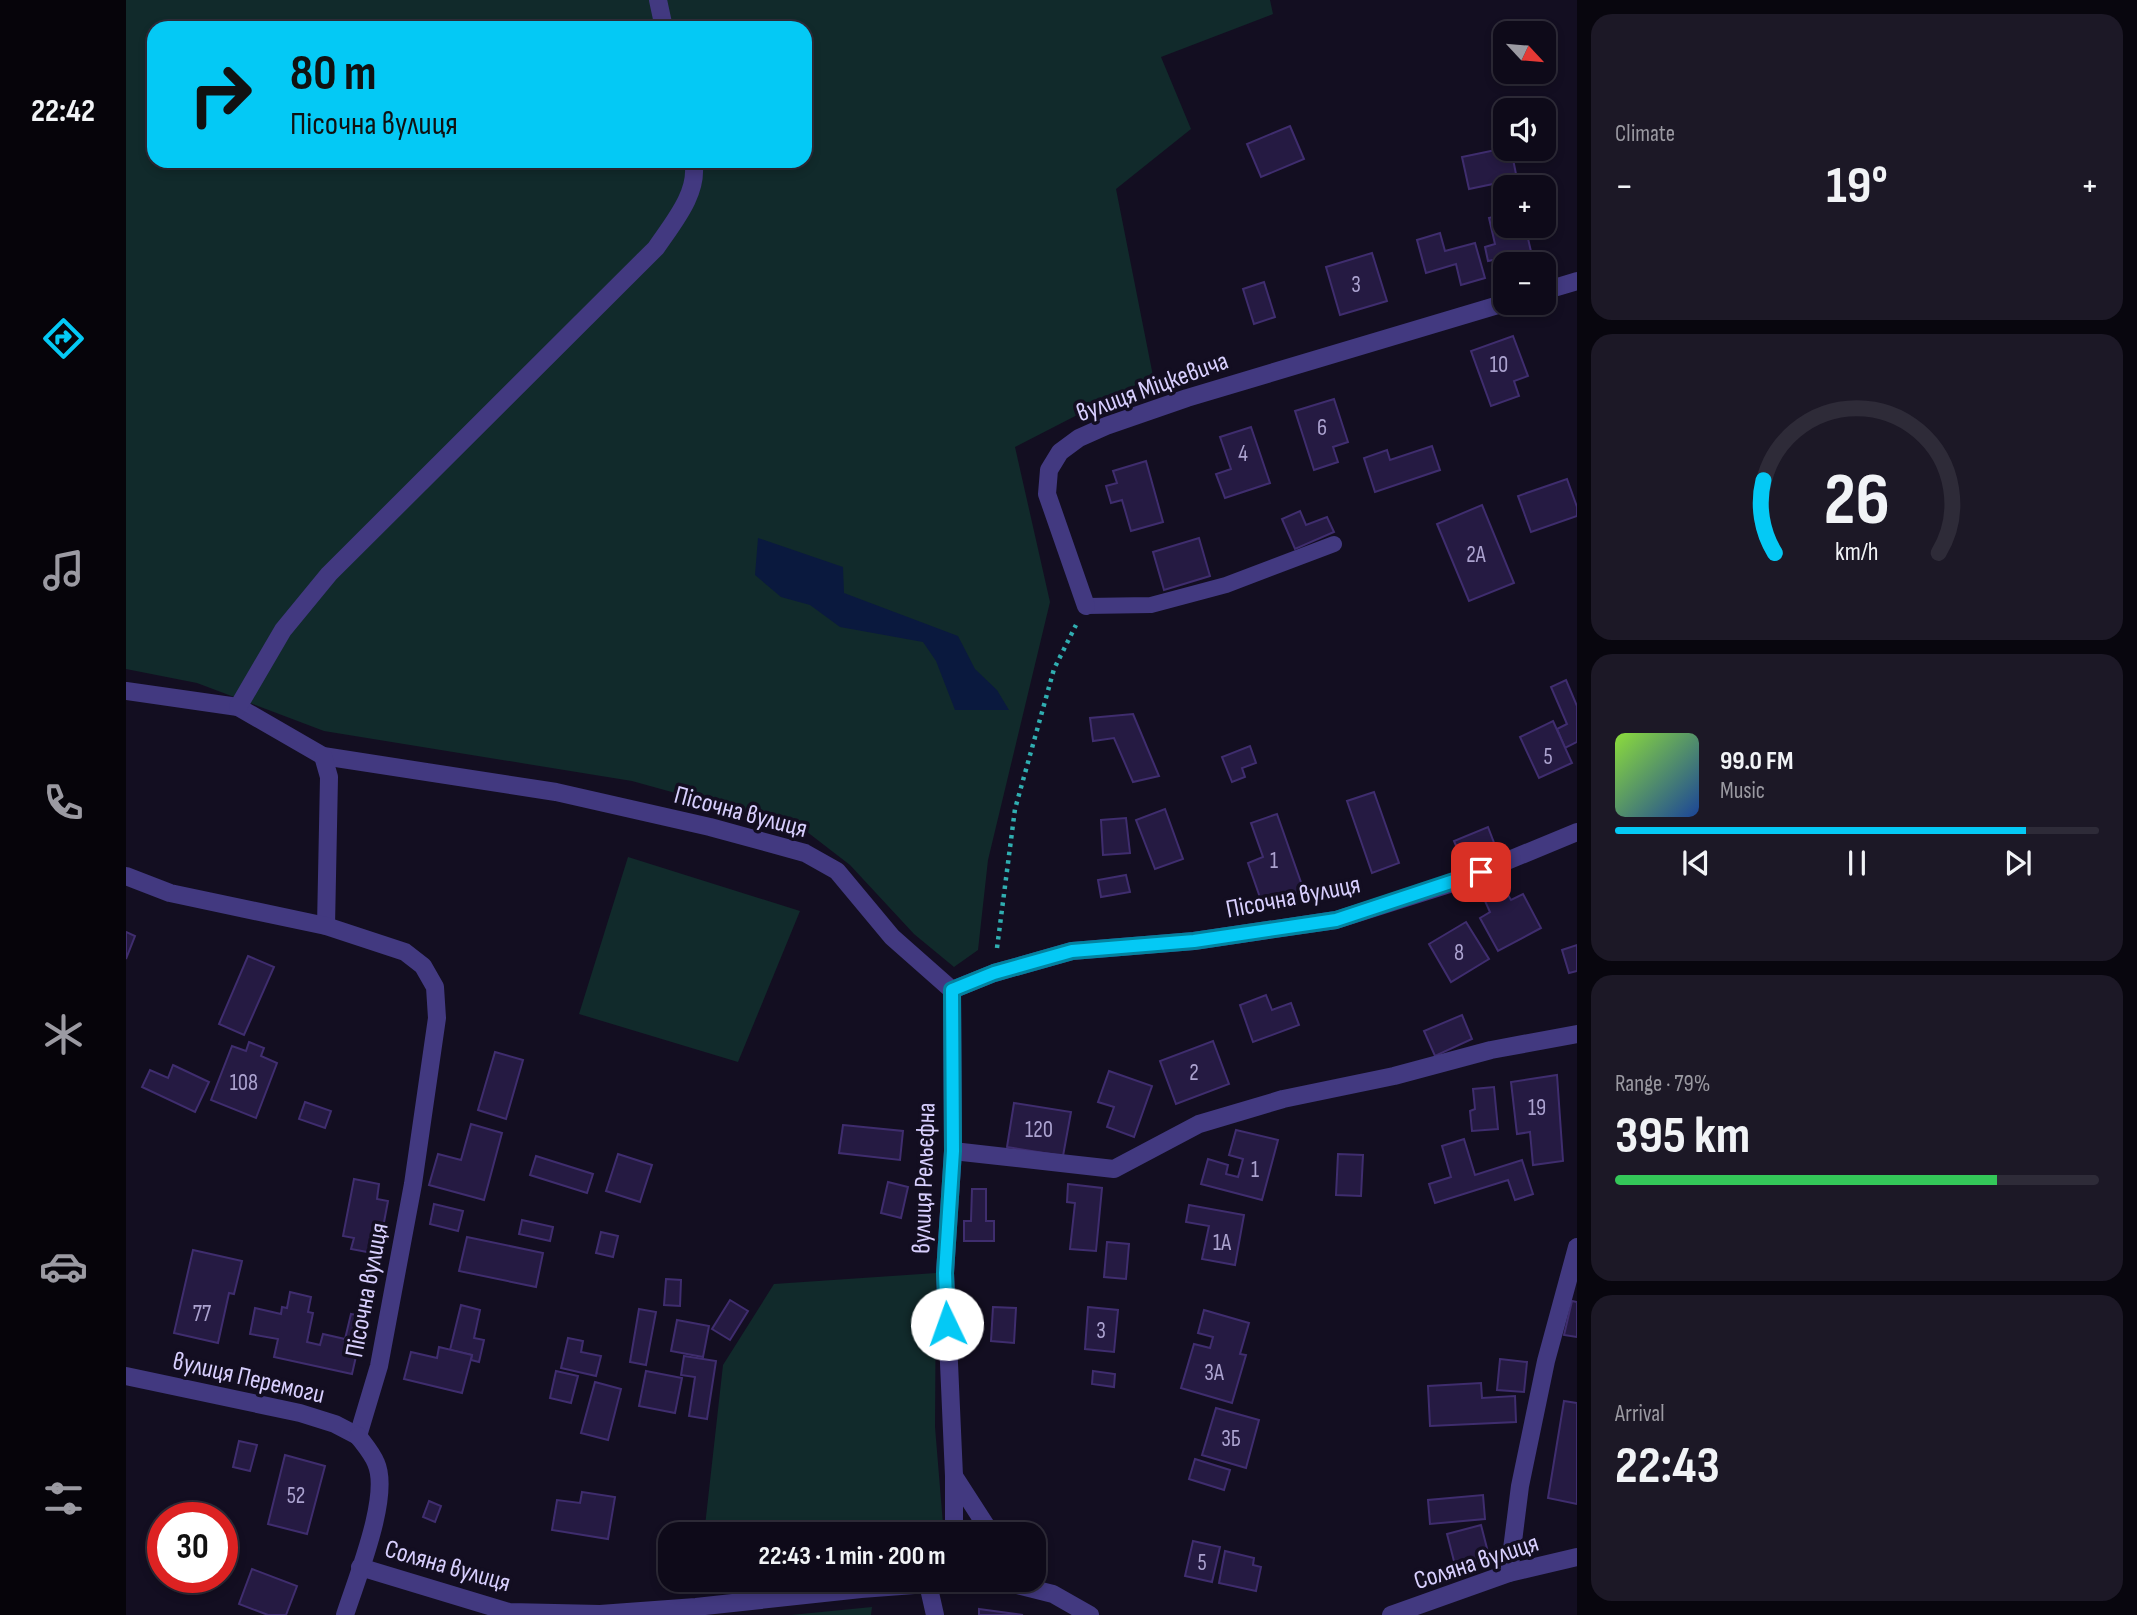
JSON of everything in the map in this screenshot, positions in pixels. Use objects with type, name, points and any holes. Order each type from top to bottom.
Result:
[{"type":"street","points":[[657,0],[662,21]]},
{"type":"street","points":[[238,707],[283,630],[329,573],[656,248],[681,212],[696,173],[695,168]]},
{"type":"street","points":[[1556,287],[1577,281]]},
{"type":"street","name":"вулиця Міцкевича","points":[[1086,606],[1047,494],[1049,470],[1060,452],[1106,426],[1187,398],[1493,307]]},
{"type":"street","name":"Пісочна вулиця","points":[[126,691],[238,707],[323,756],[556,792],[710,827],[805,853],[837,871],[892,937],[952,990],[994,973],[1072,951],[1194,941],[1336,920],[1456,882],[1554,844],[1577,832]]},
{"type":"street","points":[[323,756],[329,777],[326,926]]},
{"type":"street","name":"Пісочна вулиця","points":[[126,876],[170,893],[326,926],[405,952],[423,966],[435,987],[437,1018],[413,1184],[379,1366],[358,1436]]},
{"type":"street","name":"вулиця Рельєфна","points":[[952,990],[953,1151],[945,1273],[954,1522]]},
{"type":"street","points":[[953,1151],[1114,1169],[1199,1124],[1283,1099],[1394,1076],[1492,1050],[1577,1034]]},
{"type":"street","points":[[1509,1573],[1520,1486],[1543,1374],[1577,1247]]},
{"type":"street","name":"вулиця Перемоги","points":[[126,1376],[300,1413],[335,1424],[358,1436]]},
{"type":"street","points":[[345,1615],[376,1515],[379,1489],[377,1464],[358,1436]]},
{"type":"street","points":[[954,1476],[984,1522]]},
{"type":"street","name":"Соляна вулиця","points":[[1391,1615],[1509,1573],[1577,1557]]},
{"type":"street","name":"Соляна вулиця","points":[[360,1567],[509,1614],[600,1614],[826,1592]]},
{"type":"street","points":[[1046,1588],[1090,1615]]},
{"type":"street","points":[[930,1592],[935,1615]]},
{"type":"street","points":[[1045,1592],[1053,1594]]},
{"type":"lane","points":[[1086,606],[1151,606],[1226,585],[1334,544]]},
{"type":"path","points":[[994,973],[1015,809],[1054,669],[1086,606]]},
{"type":"green space","points":[[126,0],[1270,0],[1273,14],[1161,57],[1191,129],[1116,189],[1153,376],[1015,447],[1050,602],[988,860],[978,950],[954,967],[914,934],[850,865],[802,828],[632,781],[324,731],[197,683],[126,669]]},
{"type":"green space","points":[[628,857],[800,911],[738,1062],[579,1014]]},
{"type":"green space","points":[[936,1273],[935,1427],[943,1522],[705,1522],[723,1365],[774,1284]]},
{"type":"green space","points":[[872,1607],[871,1615],[791,1615]]},
{"type":"water","points":[[758,538],[843,567],[844,593],[958,636],[975,669],[997,690],[1009,710],[955,710],[936,661],[923,642],[840,627],[810,605],[781,597],[755,575]]},
{"type":"building","points":[[1290,126],[1304,159],[1261,177],[1247,144]]},
{"type":"building","points":[[1493,151],[1493,161],[1513,161],[1516,175],[1493,175],[1493,184],[1469,189],[1462,157]]},
{"type":"building","points":[[1493,217],[1493,235],[1489,218]]},
{"type":"building","points":[[1440,233],[1445,251],[1475,243],[1485,278],[1461,285],[1456,264],[1426,273],[1417,240]]},
{"type":"building","points":[[1494,238],[1528,238],[1531,252],[1493,252],[1493,260],[1488,261],[1485,247],[1495,244]]},
{"type":"building","points":[[1372,253],[1387,301],[1340,315],[1326,267]]},
{"type":"building","points":[[1264,282],[1275,317],[1254,324],[1243,289]]},
{"type":"building","points":[[1513,336],[1528,376],[1514,381],[1519,396],[1491,406],[1471,351]]},
{"type":"building","points":[[1334,399],[1348,442],[1333,447],[1338,462],[1314,470],[1295,411]]},
{"type":"building","points":[[1251,427],[1270,483],[1225,498],[1216,474],[1231,469],[1220,437]]},
{"type":"building","points":[[1432,446],[1440,470],[1375,492],[1364,458],[1387,450],[1390,460]]},
{"type":"building","points":[[1146,461],[1163,522],[1131,531],[1122,500],[1111,503],[1106,486],[1117,483],[1113,471]]},
{"type":"building","points":[[1567,479],[1577,507],[1577,516],[1531,532],[1518,496]]},
{"type":"building","points":[[1482,505],[1514,583],[1469,601],[1437,524]]},
{"type":"building","points":[[1300,511],[1306,525],[1327,517],[1334,532],[1295,549],[1282,519]]},
{"type":"building","points":[[1199,538],[1210,576],[1164,590],[1153,552]]},
{"type":"building","points":[[1566,680],[1577,706],[1577,742],[1565,748],[1557,729],[1567,724],[1551,687]]},
{"type":"building","points":[[1133,714],[1159,776],[1133,782],[1114,738],[1093,741],[1090,718]]},
{"type":"building","points":[[1553,721],[1572,763],[1539,778],[1520,737]]},
{"type":"building","points":[[1250,746],[1256,763],[1242,768],[1245,777],[1232,782],[1222,757]]},
{"type":"building","points":[[1374,792],[1399,863],[1372,873],[1347,801]]},
{"type":"building","points":[[1165,809],[1183,859],[1155,869],[1136,820]]},
{"type":"building","points":[[1277,814],[1304,891],[1263,906],[1248,863],[1263,857],[1251,823]]},
{"type":"building","points":[[1126,818],[1130,853],[1103,855],[1101,820]]},
{"type":"building","points":[[1488,827],[1496,848],[1463,862],[1454,841]]},
{"type":"building","points":[[1126,875],[1130,892],[1101,897],[1098,880]]},
{"type":"building","points":[[1505,890],[1511,900],[1523,894],[1541,928],[1498,951],[1480,918],[1490,912],[1485,901]]},
{"type":"building","points":[[1466,922],[1489,959],[1451,982],[1429,944]]},
{"type":"building","points":[[126,932],[135,936],[126,959]]},
{"type":"building","points":[[1577,945],[1577,971],[1569,973],[1562,950]]},
{"type":"building","points":[[248,956],[274,967],[244,1035],[219,1024]]},
{"type":"building","points":[[1266,995],[1272,1010],[1291,1003],[1299,1025],[1253,1042],[1240,1005]]},
{"type":"building","points":[[1462,1015],[1472,1039],[1435,1056],[1424,1031]]},
{"type":"building","points":[[1213,1041],[1229,1084],[1176,1104],[1160,1061]]},
{"type":"building","points":[[249,1042],[264,1048],[261,1056],[277,1063],[256,1118],[211,1100],[232,1046],[246,1051]]},
{"type":"building","points":[[495,1052],[523,1060],[506,1119],[478,1110]]},
{"type":"building","points":[[173,1065],[209,1082],[195,1112],[142,1087],[150,1070],[168,1078]]},
{"type":"building","points":[[1109,1071],[1152,1086],[1134,1137],[1107,1127],[1114,1107],[1098,1102]]},
{"type":"building","points":[[1557,1075],[1563,1161],[1533,1165],[1530,1132],[1517,1134],[1511,1082]]},
{"type":"building","points":[[1494,1087],[1498,1129],[1472,1131],[1470,1111],[1475,1109],[1473,1089]]},
{"type":"building","points":[[305,1102],[331,1111],[325,1128],[299,1119]]},
{"type":"building","points":[[1014,1103],[1071,1112],[1063,1156],[1007,1147]]},
{"type":"building","points":[[471,1124],[502,1133],[484,1200],[429,1185],[438,1154],[461,1160]]},
{"type":"building","points":[[843,1125],[903,1131],[900,1160],[839,1153]]},
{"type":"building","points":[[1236,1130],[1278,1140],[1262,1200],[1201,1184],[1208,1159],[1228,1165],[1226,1174],[1238,1177],[1243,1159],[1229,1155]]},
{"type":"building","points":[[1464,1139],[1475,1175],[1522,1160],[1533,1194],[1515,1200],[1508,1180],[1435,1203],[1429,1184],[1451,1177],[1442,1146]]},
{"type":"building","points":[[618,1154],[652,1165],[640,1202],[606,1191]]},
{"type":"building","points":[[1338,1154],[1363,1155],[1361,1196],[1336,1195]]},
{"type":"building","points":[[536,1156],[593,1174],[587,1193],[530,1175]]},
{"type":"building","points":[[354,1179],[379,1184],[377,1199],[388,1201],[378,1254],[351,1249],[354,1238],[343,1236]]},
{"type":"building","points":[[888,1182],[908,1187],[901,1218],[881,1213]]},
{"type":"building","points":[[1068,1184],[1102,1188],[1096,1251],[1070,1249],[1075,1203],[1067,1202]]},
{"type":"building","points":[[972,1189],[986,1189],[986,1221],[994,1221],[994,1241],[964,1241],[964,1221],[971,1221]]},
{"type":"building","points":[[434,1204],[463,1211],[458,1231],[430,1224]]},
{"type":"building","points":[[1189,1205],[1244,1215],[1235,1265],[1202,1259],[1209,1226],[1186,1222]]},
{"type":"building","points":[[522,1220],[553,1227],[550,1241],[519,1234]]},
{"type":"building","points":[[601,1232],[618,1236],[613,1257],[596,1253]]},
{"type":"building","points":[[467,1237],[543,1253],[536,1287],[459,1271]]},
{"type":"building","points":[[1107,1242],[1129,1244],[1126,1279],[1104,1277]]},
{"type":"building","points":[[193,1250],[242,1261],[234,1294],[229,1293],[218,1343],[174,1333]]},
{"type":"building","points":[[666,1279],[681,1280],[680,1306],[664,1305]]},
{"type":"building","points":[[290,1292],[311,1297],[308,1312],[313,1313],[307,1342],[320,1345],[323,1334],[345,1339],[351,1314],[365,1317],[352,1374],[274,1357],[278,1339],[250,1334],[255,1308],[281,1314],[282,1307],[287,1308]]},
{"type":"building","points":[[730,1300],[748,1311],[730,1340],[712,1329]]},
{"type":"building","points":[[1572,1301],[1577,1302],[1577,1337],[1564,1335]]},
{"type":"building","points":[[461,1305],[480,1310],[474,1338],[484,1340],[479,1362],[471,1360],[472,1355],[450,1350]]},
{"type":"building","points":[[993,1307],[1016,1308],[1014,1343],[991,1341]]},
{"type":"building","points":[[1088,1307],[1118,1310],[1114,1352],[1085,1349]]},
{"type":"building","points":[[639,1309],[656,1312],[646,1365],[630,1362]]},
{"type":"building","points":[[1204,1310],[1249,1323],[1240,1354],[1246,1355],[1232,1403],[1181,1388],[1194,1344],[1210,1348],[1213,1337],[1198,1333]]},
{"type":"building","points":[[677,1320],[709,1326],[703,1357],[671,1351]]},
{"type":"building","points":[[568,1338],[583,1341],[581,1352],[601,1356],[596,1376],[561,1368]]},
{"type":"building","points":[[439,1347],[472,1355],[462,1393],[404,1379],[411,1352],[437,1358]]},
{"type":"building","points":[[684,1356],[716,1361],[707,1419],[689,1416],[695,1377],[681,1375]]},
{"type":"building","points":[[1500,1359],[1527,1362],[1524,1392],[1497,1390]]},
{"type":"building","points":[[556,1371],[578,1376],[571,1403],[550,1398]]},
{"type":"building","points":[[646,1371],[682,1378],[675,1413],[639,1406]]},
{"type":"building","points":[[1093,1371],[1115,1374],[1114,1387],[1092,1384]]},
{"type":"building","points":[[595,1382],[621,1389],[608,1440],[581,1433]]},
{"type":"building","points":[[1481,1383],[1482,1398],[1515,1396],[1516,1422],[1430,1426],[1428,1386]]},
{"type":"building","points":[[1564,1401],[1577,1403],[1577,1504],[1548,1498]]},
{"type":"building","points":[[1216,1408],[1259,1420],[1246,1468],[1202,1455]]},
{"type":"building","points":[[239,1441],[257,1445],[250,1471],[233,1467]]},
{"type":"building","points":[[285,1455],[325,1466],[307,1534],[268,1524]]},
{"type":"building","points":[[1195,1459],[1230,1470],[1224,1490],[1189,1479]]},
{"type":"building","points":[[582,1492],[615,1497],[608,1539],[552,1530],[557,1500],[580,1503]]},
{"type":"building","points":[[1483,1495],[1485,1519],[1430,1524],[1428,1500]]},
{"type":"building","points":[[429,1501],[441,1506],[435,1522],[423,1517]]},
{"type":"building","points":[[1481,1525],[1490,1560],[1456,1569],[1447,1534]]},
{"type":"building","points":[[1193,1541],[1220,1547],[1212,1582],[1185,1576]]},
{"type":"building","points":[[1225,1551],[1254,1558],[1253,1565],[1261,1567],[1256,1591],[1219,1583]]},
{"type":"building","points":[[252,1569],[297,1586],[286,1615],[268,1615],[239,1604]]},
{"type":"building","points":[[979,1609],[1023,1615],[979,1615]]},
{"type":"route","points":[[947,1324],[945,1273],[953,1151],[952,990],[994,973],[1072,951],[1194,941],[1336,920],[1481,872]]}]
